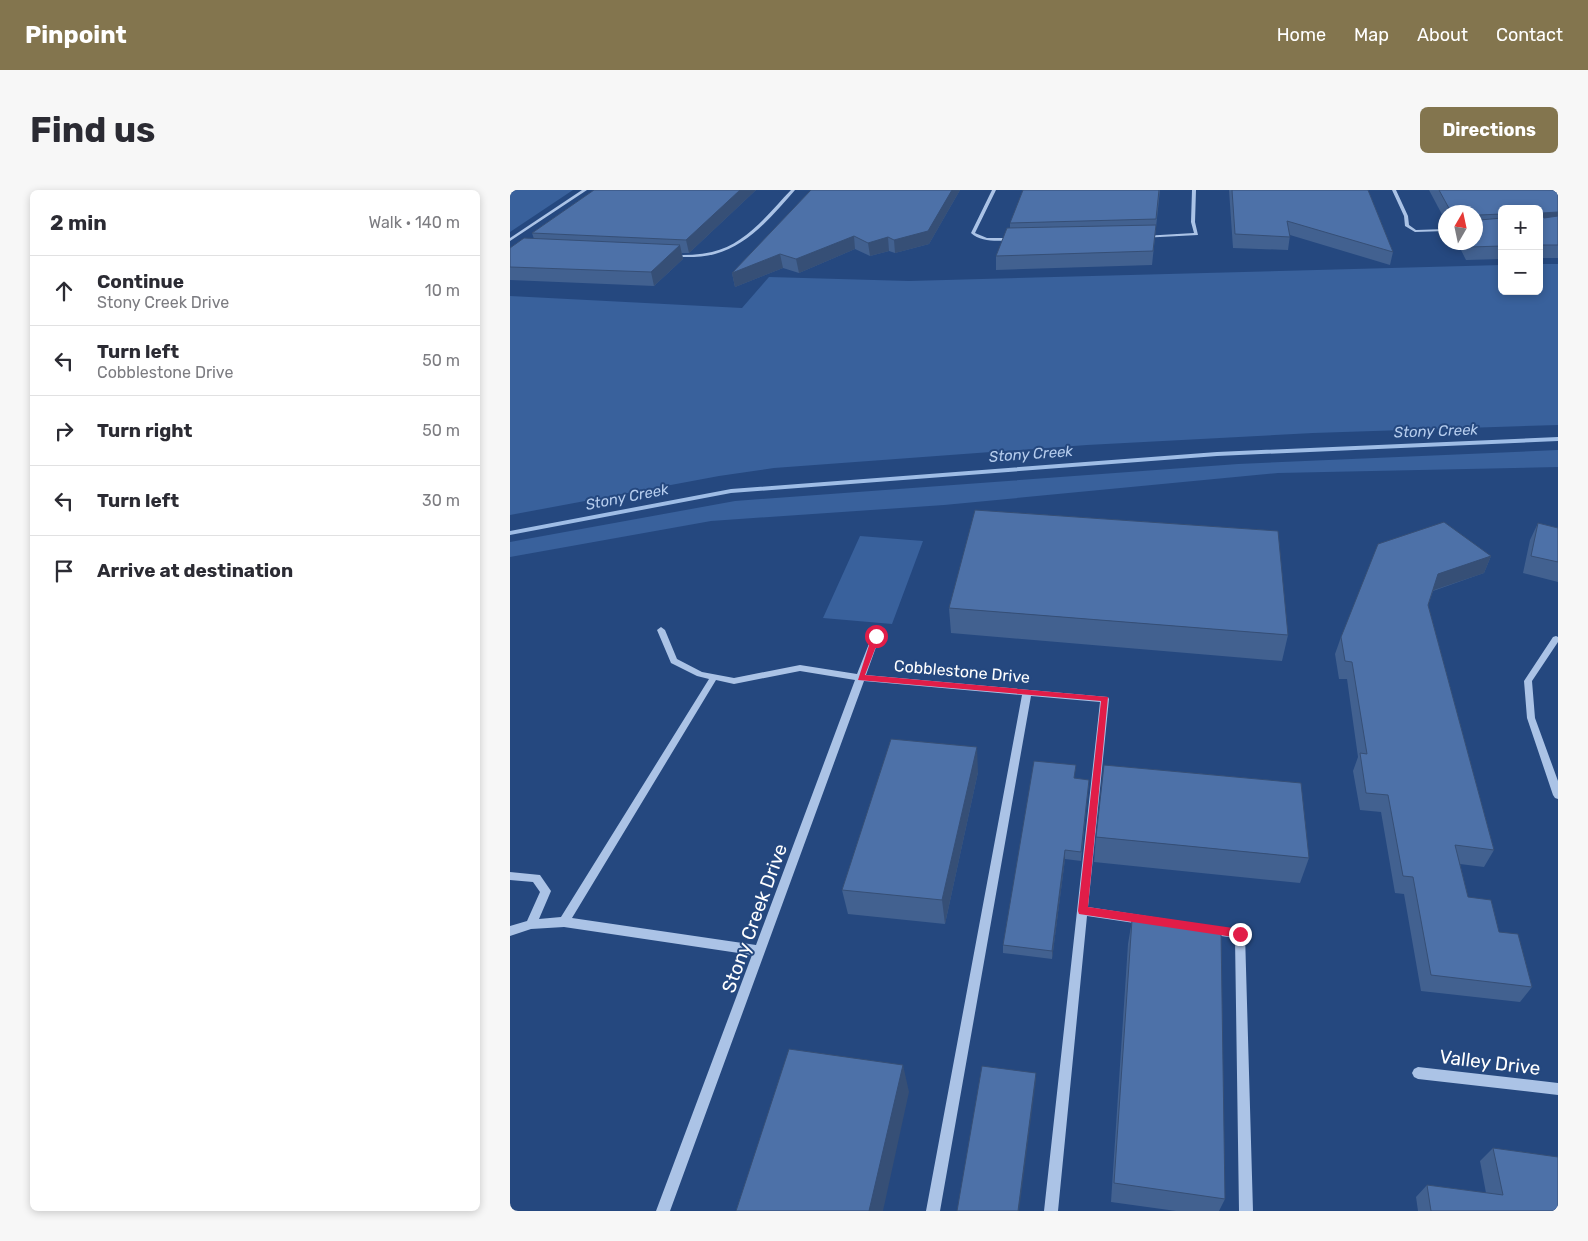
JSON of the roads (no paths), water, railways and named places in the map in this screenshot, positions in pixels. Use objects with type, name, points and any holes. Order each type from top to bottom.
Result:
[{"type":"street","points":[[510,240],[585,190]]},
{"type":"street","points":[[668,255],[687,256],[716,253],[742,242],[793,190]]},
{"type":"street","points":[[994,190],[973,233],[977,237],[991,239],[1020,239]]},
{"type":"street","points":[[1137,237],[1196,234],[1193,222],[1194,190]]},
{"type":"street","points":[[1394,190],[1406,216],[1406,225],[1415,231],[1438,230]]},
{"type":"street","name":"Cobblestone Drive","points":[[661,630],[674,661],[700,674],[714,677],[734,680],[800,668],[861,678],[1105,699],[1083,911]]},
{"type":"street","name":"Stony Creek Drive","points":[[663,1211],[876,636]]},
{"type":"street","points":[[1556,639],[1528,681],[1531,718],[1558,795]]},
{"type":"street","points":[[564,922],[714,677]]},
{"type":"street","points":[[933,1211],[1027,692]]},
{"type":"street","points":[[510,876],[536,878],[546,890],[531,924]]},
{"type":"street","points":[[1051,1211],[1083,911]]},
{"type":"street","points":[[510,931],[531,924],[564,922],[596,925],[760,951]]},
{"type":"street","name":"Valley Drive","points":[[1418,1073],[1558,1089]]},
{"type":"lane","points":[[1083,911],[1240,934],[1246,1211]]},
{"type":"waterway","name":"Stony Creek","points":[[510,533],[731,491],[1217,454],[1558,439]]}]
